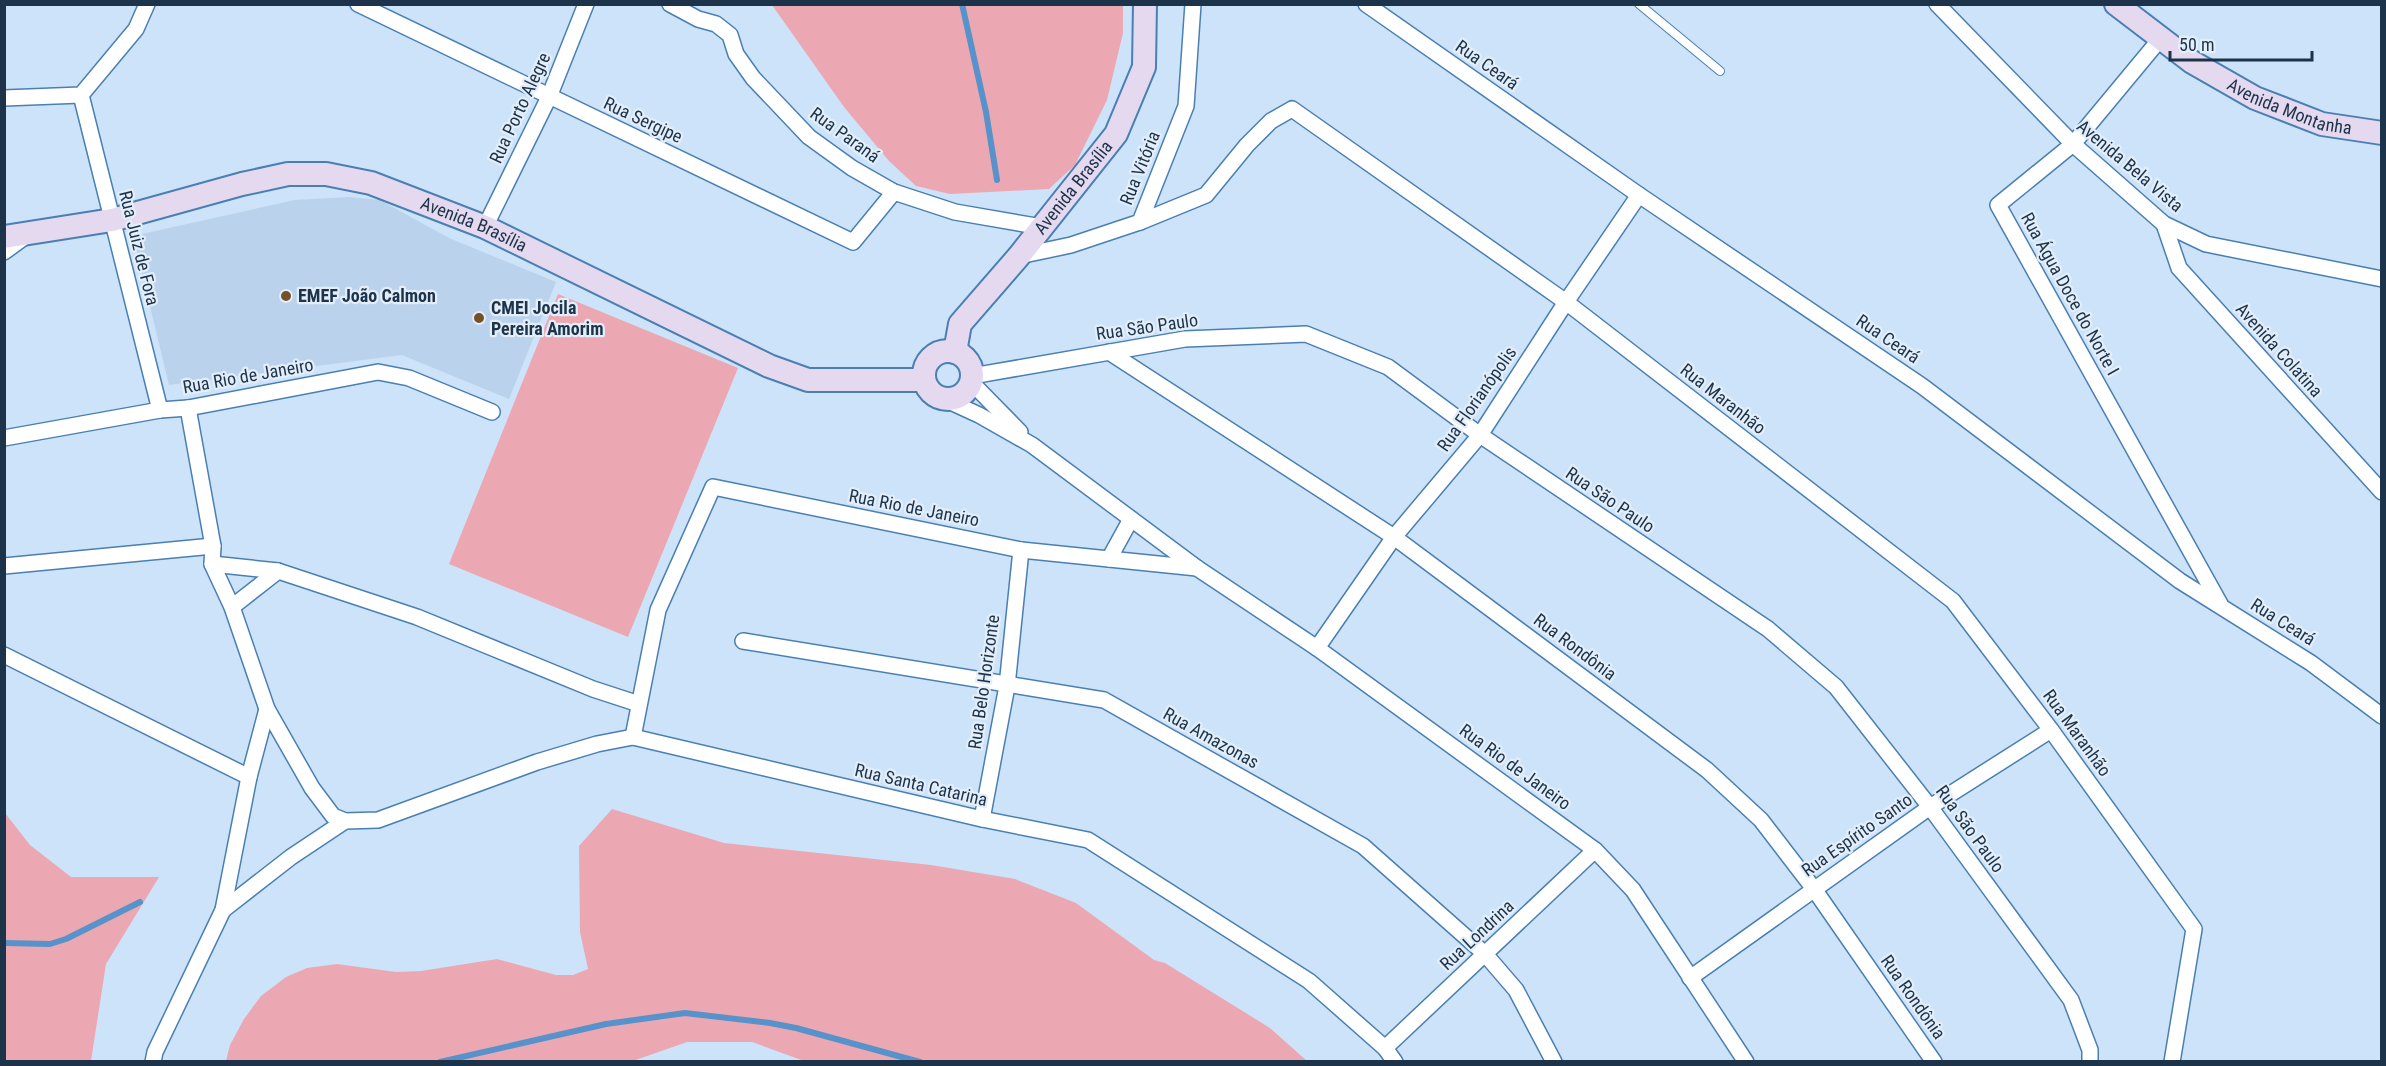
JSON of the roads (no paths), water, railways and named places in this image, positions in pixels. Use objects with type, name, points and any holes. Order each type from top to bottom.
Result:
[{"type":"street","points":[[4,98],[81,95],[136,29],[147,4]]},
{"type":"street","name":"Rua Sergipe","points":[[358,4],[853,242],[894,192]]},
{"type":"street","name":"Rua Porto Alegre","points":[[485,227],[549,97],[586,4]]},
{"type":"street","name":"Rua Paraná","points":[[670,4],[698,20],[716,24],[730,35],[736,54],[753,78],[809,137],[852,168],[894,192],[955,212],[1042,227]]},
{"type":"street","name":"Avenida Brasília","points":[[955,352],[960,324],[1019,256],[1116,134],[1144,67],[1145,4]]},
{"type":"street","name":"Rua Vitória","points":[[1019,256],[1071,245],[1140,222],[1186,106],[1193,4]]},
{"type":"street","name":"Rua Ceará","points":[[1366,4],[1639,195],[1922,386],[2180,580],[2311,663],[2382,716]]},
{"type":"street","name":"Avenida Bela Vista","points":[[1937,4],[2073,144],[2164,224],[2206,244],[2382,279]]},
{"type":"street","name":"Avenida Montanha","points":[[2116,4],[2192,63],[2254,98],[2322,124],[2382,134]]},
{"type":"street","name":"Rua Água Doce do Norte I","points":[[2161,38],[2073,144],[1998,205],[2222,607]]},
{"type":"street","name":"Rua Juiz de Fora","points":[[81,95],[160,410]]},
{"type":"street","name":"Rua Maranhão","points":[[1140,222],[1206,195],[1270,121],[1292,109],[1566,302],[1953,602],[2051,730],[2194,929],[2172,1062]]},
{"type":"street","name":"Avenida Brasília","points":[[4,237],[112,220],[288,174],[327,174],[371,183],[485,227],[769,366],[808,381],[924,380]]},
{"type":"street","name":"Rua Florianópolis","points":[[1317,648],[1394,537],[1480,435],[1639,195]]},
{"type":"street","name":"Avenida Colatina","points":[[2164,224],[2179,268],[2382,492]]},
{"type":"street","points":[[4,252],[28,235]]},
{"type":"street","name":"Rua São Paulo","points":[[972,379],[1185,339],[1306,334],[1388,367],[1480,435],[1768,629],[1836,687],[1930,807],[2071,1000],[2090,1050],[2090,1062]]},
{"type":"street","points":[[946,351],[955,352],[968,361],[972,379],[967,390],[960,396],[951,399],[942,398],[931,392],[924,380],[926,364],[931,357],[946,351]]},
{"type":"street","name":"Rua Rondônia","points":[[1109,352],[1394,537],[1707,770],[1761,820],[1814,889],[1934,1062]]},
{"type":"street","name":"Rua Rio de Janeiro","points":[[4,438],[160,410],[188,408],[378,372],[409,378],[492,412]]},
{"type":"street","name":"Rua Rio de Janeiro","points":[[972,379],[1032,445]]},
{"type":"street","name":"Rua Rio de Janeiro","points":[[942,398],[979,415],[1032,445],[1197,568],[1317,648],[1595,850],[1633,891],[1746,1062]]},
{"type":"street","points":[[188,408],[213,546],[212,564],[232,607],[267,709],[320,800],[333,816],[345,821],[378,820],[537,762],[597,744],[633,737],[639,704],[593,689],[417,617],[278,571],[212,564]]},
{"type":"street","name":"Rua Rio de Janeiro","points":[[639,704],[658,610],[713,487],[1021,549],[1197,568]]},
{"type":"street","points":[[1109,559],[1131,519]]},
{"type":"street","points":[[4,566],[213,546]]},
{"type":"street","name":"Rua Belo Horizonte","points":[[982,819],[1007,686],[1021,549]]},
{"type":"street","points":[[232,607],[278,571]]},
{"type":"street","name":"Rua Amazonas","points":[[743,641],[1007,686],[1104,700],[1363,846],[1485,954],[1516,990],[1554,1062]]},
{"type":"street","points":[[4,655],[249,777]]},
{"type":"street","points":[[153,1062],[155,1052],[223,910],[249,777],[267,709]]},
{"type":"street","name":"Rua Espírito Santo","points":[[1690,978],[1930,807],[2051,730]]},
{"type":"street","name":"Rua Santa Catarina","points":[[633,737],[982,819],[1088,840],[1309,981],[1384,1048],[1395,1062]]},
{"type":"street","points":[[223,910],[291,857],[345,821]]},
{"type":"street","name":"Rua Londrina","points":[[1384,1048],[1595,850]]},
{"type":"lane","points":[[1639,4],[1720,71]]},
{"type":"waterway","points":[[962,4],[986,112],[997,180]]},
{"type":"waterway","points":[[4,943],[50,944],[66,939],[140,902]]},
{"type":"waterway","points":[[440,1062],[606,1024],[685,1013],[796,1028],[920,1062]]},
{"type":"place","name":"EMEF João Calmon","points":[[286,296]]},
{"type":"place","name":"CMEI Jocila Pereira Amorim","points":[[479,318]]}]
